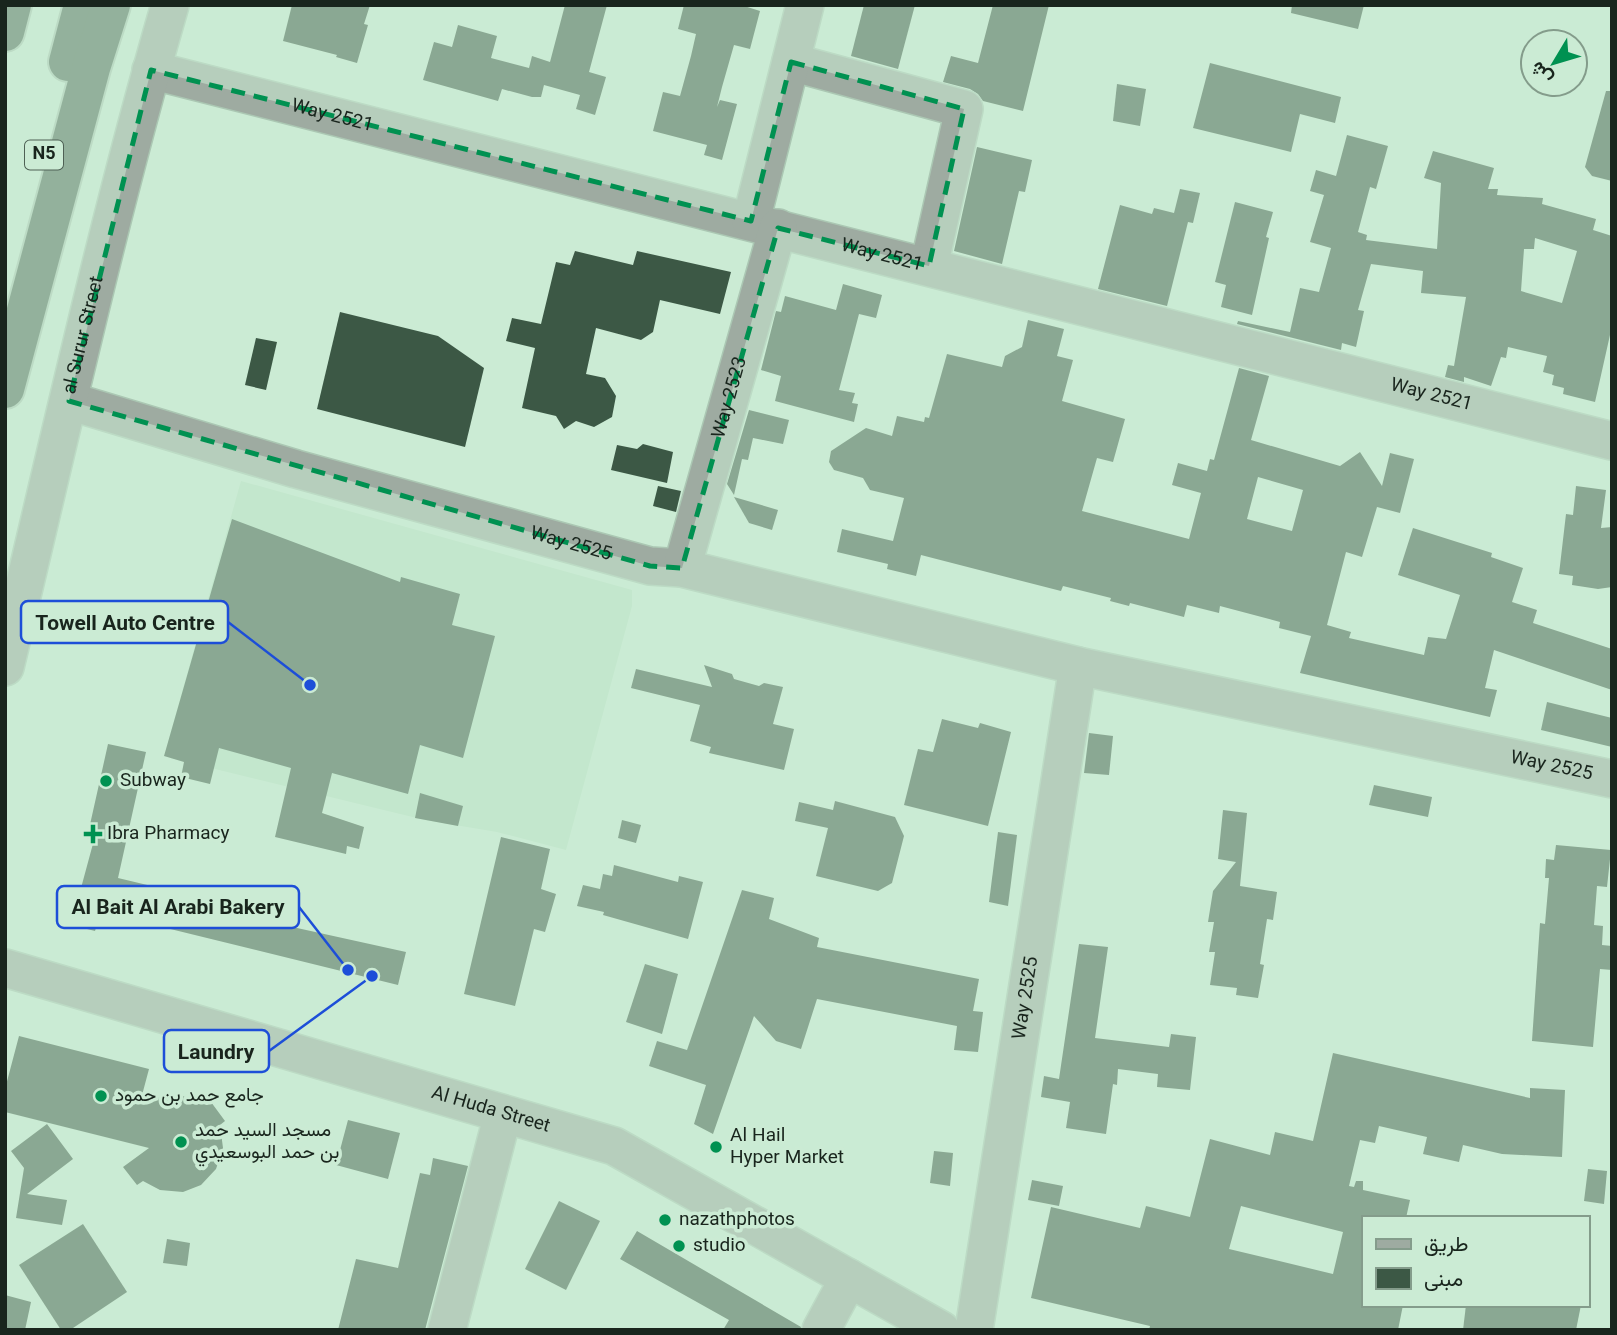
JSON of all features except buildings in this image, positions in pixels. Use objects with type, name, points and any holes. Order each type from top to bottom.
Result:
[{"type":"highway","points":[[5,32],[12,5]]},
{"type":"highway","name":"N5","points":[[5,304],[83,5]]},
{"type":"highway","points":[[5,390],[111,5]]},
{"type":"street","name":"al Surur Street","points":[[5,667],[151,70],[170,5]]},
{"type":"street","name":"Way 2523","points":[[682,568],[764,225],[791,62],[805,5]]},
{"type":"street","points":[[791,62],[964,109],[929,266]]},
{"type":"street","name":"Way 2521","points":[[151,70],[1612,441]]},
{"type":"street","name":"Way 2525","points":[[69,401],[296,469],[650,566],[682,568],[1078,666],[1612,779]]},
{"type":"street","name":"Way 2525","points":[[974,1330],[1078,666]]},
{"type":"street","name":"Al Huda Street","points":[[5,968],[614,1146],[941,1330]]},
{"type":"street","points":[[447,1330],[503,1114]]},
{"type":"street","points":[[821,1330],[849,1278]]},
{"type":"highlighted area","points":[[791,62],[964,109],[929,266],[778,228],[682,568],[650,566],[69,401],[151,70],[751,221]]},
{"type":"shaded area","points":[[241,481],[632,590],[632,606],[566,850],[497,832],[425,820],[170,758],[175,745],[168,743],[170,735]]},
{"type":"place","name":"Towell Auto Centre","points":[[310,685]]},
{"type":"place","name":"Subway","points":[[106,781]]},
{"type":"place","name":"Ibra Pharmacy","points":[[93,834]]},
{"type":"place","name":"Al Bait Al Arabi Bakery","points":[[348,970]]},
{"type":"place","name":"Laundry","points":[[372,976]]},
{"type":"place","name":"جامع حمد بن حمود","points":[[101,1096]]},
{"type":"place","name":"مسجد السيد حمد بن حمد البوسعيدي","points":[[181,1142]]},
{"type":"place","name":"Al Hail Hyper Market","points":[[716,1147]]},
{"type":"place","name":"nazathphotos","points":[[665,1220]]},
{"type":"place","name":"studio","points":[[679,1246]]}]
